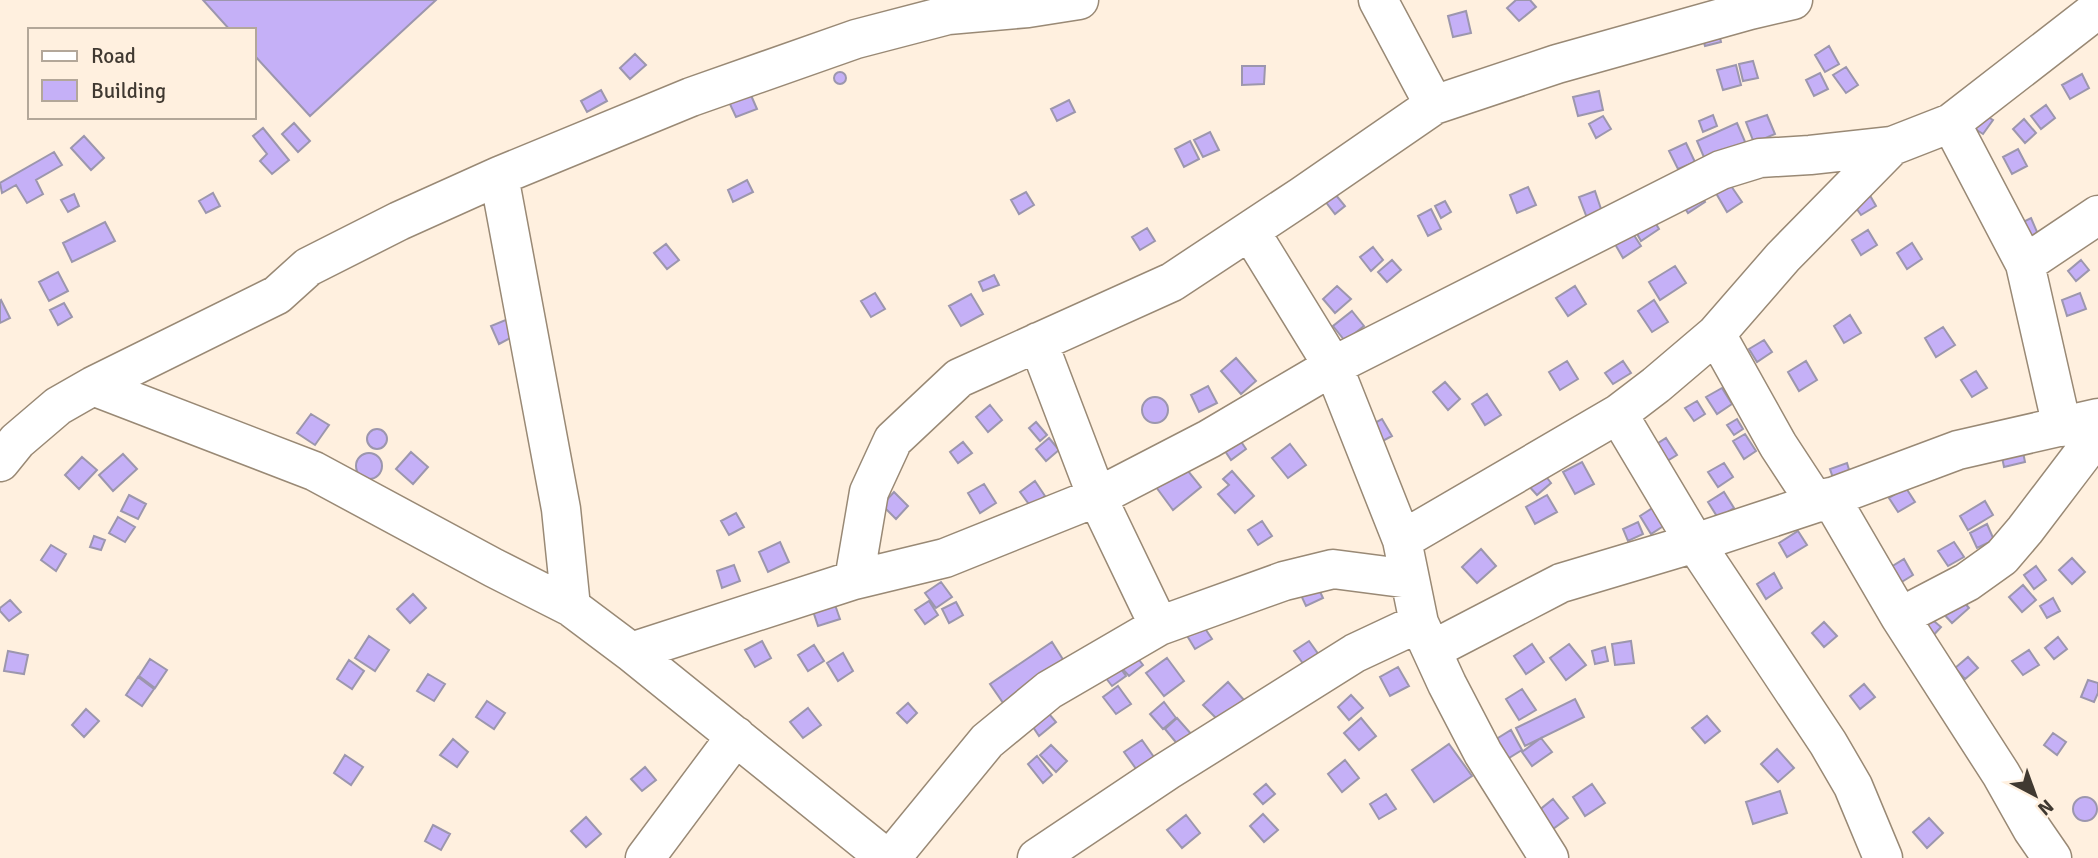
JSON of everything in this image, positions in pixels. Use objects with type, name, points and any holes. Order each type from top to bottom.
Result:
[{"type":"street","points":[[0,462],[17,441],[58,406],[277,295],[308,267],[399,221],[499,176],[691,97],[856,39],[948,15],[1028,8],[1079,0]]},
{"type":"street","points":[[1378,0],[1434,105]]},
{"type":"street","points":[[853,580],[869,492],[893,440],[959,378],[1172,282],[1434,105],[1556,64],[1793,0]]},
{"type":"street","points":[[631,652],[853,580],[945,558],[1097,497],[1209,439],[1333,366],[1721,170],[1760,158],[1892,146],[1951,123],[2098,9]]},
{"type":"street","points":[[1951,123],[2025,264],[2086,426]]},
{"type":"street","points":[[1402,540],[1618,414],[1656,385],[1716,334],[1783,257],[1892,146]]},
{"type":"street","points":[[499,176],[561,509],[571,607]]},
{"type":"street","points":[[2025,264],[2098,215]]},
{"type":"street","points":[[1250,230],[1333,366],[1402,540],[1426,636],[1483,753],[1549,858]]},
{"type":"street","points":[[1716,334],[1778,445],[1823,500],[2001,774],[2052,858]]},
{"type":"street","points":[[1038,342],[1097,497],[1159,626]]},
{"type":"street","points":[[93,386],[314,471],[571,607],[889,858],[987,741],[1049,690],[1159,626],[1284,581],[1333,569],[1410,579]]},
{"type":"street","points":[[1618,414],[1696,543],[1829,743],[1853,786],[1883,858]]},
{"type":"street","points":[[1037,858],[1167,771],[1355,653],[1426,636],[1561,583],[1696,543],[1958,450],[2086,426]]},
{"type":"street","points":[[1900,617],[1967,582],[2002,557],[2025,530],[2086,426]]},
{"type":"street","points":[[645,858],[736,736]]},
{"type":"building","points":[[203,0],[436,0],[310,116],[256,57],[256,28],[228,28]]},
{"type":"building","points":[[1516,0],[1530,0],[1536,7],[1519,21],[1507,8]]},
{"type":"building","points":[[1466,11],[1471,33],[1453,37],[1448,16]]},
{"type":"building","points":[[1718,29],[1721,42],[1705,46],[1701,33]]},
{"type":"building","points":[[1829,46],[1839,64],[1825,72],[1815,55]]},
{"type":"building","points":[[635,54],[646,65],[630,79],[620,68]]},
{"type":"building","points":[[1753,61],[1758,78],[1743,81],[1739,64]]},
{"type":"building","points":[[1736,65],[1741,85],[1723,90],[1717,70]]},
{"type":"building","points":[[1242,66],[1265,66],[1264,84],[1242,85]]},
{"type":"building","points":[[1846,67],[1858,85],[1846,93],[1833,75]]},
{"type":"building","points":[[840,72],[846,78],[840,84],[834,78]]},
{"type":"building","points":[[1820,73],[1828,89],[1814,96],[1806,80]]},
{"type":"building","points":[[2082,74],[2089,88],[2070,99],[2062,85]]},
{"type":"building","points":[[601,90],[607,101],[587,112],[581,101]]},
{"type":"building","points":[[1599,91],[1603,110],[1578,116],[1573,97]]},
{"type":"building","points":[[750,93],[757,109],[736,117],[729,102]]},
{"type":"building","points":[[1069,100],[1075,112],[1057,121],[1051,109]]},
{"type":"building","points":[[2046,105],[2055,118],[2041,129],[2031,116]]},
{"type":"building","points":[[1978,111],[1993,120],[1983,134],[1969,125]]},
{"type":"building","points":[[1713,115],[1717,126],[1703,132],[1699,121]]},
{"type":"building","points":[[1767,115],[1775,134],[1754,143],[1746,122]]},
{"type":"building","points":[[1603,116],[1611,129],[1596,138],[1589,124]]},
{"type":"building","points":[[2024,119],[2036,133],[2025,143],[2013,129]]},
{"type":"building","points":[[294,123],[310,141],[298,152],[282,134]]},
{"type":"building","points":[[1737,123],[1746,144],[1706,162],[1697,141]]},
{"type":"building","points":[[263,128],[289,160],[272,174],[260,161],[267,154],[253,136]]},
{"type":"building","points":[[1210,132],[1219,150],[1203,157],[1194,140]]},
{"type":"building","points":[[84,136],[104,158],[91,170],[71,148]]},
{"type":"building","points":[[1190,141],[1199,159],[1184,167],[1175,149]]},
{"type":"building","points":[[1686,143],[1695,162],[1678,169],[1669,151]]},
{"type":"building","points":[[2018,149],[2027,166],[2012,174],[2003,157]]},
{"type":"building","points":[[54,152],[62,165],[36,180],[43,194],[27,203],[16,185],[2,193],[0,183]]},
{"type":"building","points":[[747,180],[753,192],[733,202],[728,190]]},
{"type":"building","points":[[1727,180],[1742,202],[1727,212],[1713,188]]},
{"type":"building","points":[[1528,187],[1536,205],[1517,213],[1510,195]]},
{"type":"building","points":[[1697,189],[1705,202],[1688,213],[1679,199]]},
{"type":"building","points":[[1595,191],[1602,212],[1587,218],[1579,197]]},
{"type":"building","points":[[1026,192],[1034,205],[1019,214],[1011,200]]},
{"type":"building","points":[[1868,192],[1876,206],[1861,215],[1852,202]]},
{"type":"building","points":[[213,193],[220,206],[206,213],[199,201]]},
{"type":"building","points":[[74,194],[79,206],[68,212],[61,200]]},
{"type":"building","points":[[1335,194],[1345,206],[1335,214],[1325,201]]},
{"type":"building","points":[[1445,201],[1451,212],[1441,218],[1435,206]]},
{"type":"building","points":[[1431,209],[1441,229],[1428,236],[1418,216]]},
{"type":"building","points":[[1650,214],[1659,229],[1641,241],[1632,225]]},
{"type":"building","points":[[2031,218],[2040,239],[2023,247],[2013,227]]},
{"type":"building","points":[[105,222],[115,241],[72,262],[63,243]]},
{"type":"building","points":[[1147,228],[1155,241],[1140,250],[1132,237]]},
{"type":"building","points":[[1630,229],[1641,246],[1623,258],[1612,239]]},
{"type":"building","points":[[1868,230],[1877,245],[1861,255],[1852,240]]},
{"type":"building","points":[[1912,243],[1922,259],[1907,269],[1897,253]]},
{"type":"building","points":[[666,244],[679,260],[667,269],[654,253]]},
{"type":"building","points":[[1373,247],[1383,260],[1371,271],[1360,257]]},
{"type":"building","points":[[1392,260],[1401,270],[1387,282],[1378,272]]},
{"type":"building","points":[[2081,260],[2089,270],[2076,281],[2068,271]]},
{"type":"building","points":[[1675,266],[1686,283],[1660,300],[1649,282]]},
{"type":"building","points":[[58,272],[68,291],[49,301],[39,282]]},
{"type":"building","points":[[994,275],[999,285],[983,291],[979,282]]},
{"type":"building","points":[[1337,286],[1351,299],[1335,313],[1323,299]]},
{"type":"building","points":[[1575,286],[1586,304],[1568,316],[1556,298]]},
{"type":"building","points":[[875,293],[885,309],[871,317],[861,301]]},
{"type":"building","points":[[2080,293],[2086,309],[2067,316],[2062,300]]},
{"type":"building","points":[[971,294],[983,314],[961,326],[949,306]]},
{"type":"building","points":[[1654,300],[1668,322],[1652,332],[1638,311]]},
{"type":"building","points":[[0,301],[10,318],[0,323]]},
{"type":"building","points":[[64,303],[72,317],[58,325],[50,310]]},
{"type":"building","points":[[1352,311],[1364,326],[1345,341],[1333,326]]},
{"type":"building","points":[[1850,315],[1861,333],[1844,343],[1834,326]]},
{"type":"building","points":[[508,319],[516,335],[499,344],[491,326]]},
{"type":"building","points":[[1943,327],[1955,345],[1936,357],[1925,338]]},
{"type":"building","points":[[1764,340],[1772,352],[1757,362],[1749,349]]},
{"type":"building","points":[[1236,358],[1256,381],[1241,394],[1221,371]]},
{"type":"building","points":[[1567,361],[1578,379],[1560,390],[1549,372]]},
{"type":"building","points":[[1623,361],[1631,373],[1613,384],[1605,373]]},
{"type":"building","points":[[1806,361],[1817,380],[1799,391],[1788,372]]},
{"type":"building","points":[[1976,371],[1987,388],[1972,397],[1961,380]]},
{"type":"building","points":[[1445,382],[1460,399],[1448,410],[1433,392]]},
{"type":"building","points":[[1208,386],[1217,403],[1199,412],[1191,395]]},
{"type":"building","points":[[1722,388],[1732,404],[1717,414],[1706,397]]},
{"type":"building","points":[[1487,394],[1501,415],[1485,425],[1472,404]]},
{"type":"building","points":[[1155,397],[1164,401],[1168,410],[1164,419],[1155,423],[1146,419],[1142,410],[1146,401]]},
{"type":"building","points":[[1697,401],[1705,414],[1694,421],[1685,408]]},
{"type":"building","points":[[990,405],[1002,420],[988,432],[976,417]]},
{"type":"building","points":[[311,414],[329,425],[315,445],[297,433]]},
{"type":"building","points":[[1382,419],[1392,436],[1377,444],[1367,427]]},
{"type":"building","points":[[1737,419],[1743,429],[1734,435],[1727,425]]},
{"type":"building","points":[[1036,422],[1047,435],[1040,441],[1029,428]]},
{"type":"building","points":[[377,429],[384,432],[387,439],[384,446],[377,449],[370,446],[367,439],[370,432]]},
{"type":"building","points":[[1236,434],[1246,449],[1231,460],[1221,445]]},
{"type":"building","points":[[1745,434],[1756,451],[1744,459],[1733,441]]},
{"type":"building","points":[[1049,438],[1059,450],[1046,461],[1036,449]]},
{"type":"building","points":[[1666,438],[1677,455],[1662,464],[1652,447]]},
{"type":"building","points":[[963,442],[972,453],[958,463],[950,452]]},
{"type":"building","points":[[1290,444],[1306,465],[1288,478],[1272,458]]},
{"type":"building","points":[[2022,447],[2025,462],[2004,467],[2001,452]]},
{"type":"building","points":[[411,452],[428,467],[413,484],[396,469]]},
{"type":"building","points":[[369,453],[378,457],[382,466],[378,475],[369,479],[360,475],[356,466],[360,457]]},
{"type":"building","points":[[123,454],[137,469],[113,491],[99,475]]},
{"type":"building","points":[[82,457],[97,470],[79,489],[65,475]]},
{"type":"building","points":[[1582,462],[1594,484],[1575,494],[1563,472]]},
{"type":"building","points":[[1724,463],[1733,477],[1718,487],[1708,472]]},
{"type":"building","points":[[1847,463],[1851,476],[1834,481],[1830,469]]},
{"type":"building","points":[[1184,466],[1201,487],[1173,510],[1156,487]]},
{"type":"building","points":[[1541,470],[1551,483],[1537,495],[1526,483]]},
{"type":"building","points":[[1232,471],[1254,496],[1235,513],[1218,494],[1229,485],[1223,479]]},
{"type":"building","points":[[1035,481],[1045,496],[1031,507],[1020,492]]},
{"type":"building","points":[[984,484],[996,503],[980,513],[968,493]]},
{"type":"building","points":[[1906,488],[1915,502],[1898,512],[1889,498]]},
{"type":"building","points":[[894,492],[908,506],[896,519],[882,505]]},
{"type":"building","points":[[1724,492],[1734,508],[1718,518],[1708,502]]},
{"type":"building","points":[[129,495],[146,504],[138,519],[121,511]]},
{"type":"building","points":[[1547,495],[1557,512],[1535,524],[1526,507]]},
{"type":"building","points":[[1985,501],[1993,515],[1968,530],[1960,516]]},
{"type":"building","points":[[1654,507],[1665,525],[1651,534],[1640,516]]},
{"type":"building","points":[[736,513],[744,527],[729,535],[721,521]]},
{"type":"building","points":[[118,517],[135,527],[125,542],[109,533]]},
{"type":"building","points":[[1262,521],[1272,536],[1258,545],[1248,530]]},
{"type":"building","points":[[1638,522],[1643,534],[1628,541],[1623,529]]},
{"type":"building","points":[[1987,524],[1994,540],[1977,548],[1970,533]]},
{"type":"building","points":[[1798,531],[1807,545],[1787,557],[1779,543]]},
{"type":"building","points":[[94,536],[105,540],[101,550],[90,547]]},
{"type":"building","points":[[780,542],[789,562],[768,572],[759,552]]},
{"type":"building","points":[[1954,542],[1964,557],[1948,566],[1938,551]]},
{"type":"building","points":[[51,545],[66,554],[56,571],[41,560]]},
{"type":"building","points":[[1481,549],[1496,566],[1477,583],[1462,567]]},
{"type":"building","points":[[2072,558],[2085,572],[2072,584],[2059,570]]},
{"type":"building","points":[[1904,559],[1913,575],[1895,586],[1886,570]]},
{"type":"building","points":[[734,565],[740,581],[722,588],[717,571]]},
{"type":"building","points":[[2036,566],[2046,580],[2034,589],[2024,575]]},
{"type":"building","points":[[1774,573],[1782,588],[1766,599],[1757,584]]},
{"type":"building","points":[[941,582],[952,597],[936,608],[925,593]]},
{"type":"building","points":[[1316,583],[1323,598],[1306,606],[1299,591]]},
{"type":"building","points":[[2023,585],[2036,600],[2022,612],[2009,597]]},
{"type":"building","points":[[413,594],[426,608],[410,623],[397,609]]},
{"type":"building","points":[[1958,595],[1969,608],[1952,623],[1940,610]]},
{"type":"building","points":[[2053,598],[2060,611],[2047,618],[2040,606]]},
{"type":"building","points":[[10,600],[21,612],[9,621],[0,608]]},
{"type":"building","points":[[929,601],[938,615],[925,624],[915,610]]},
{"type":"building","points":[[834,602],[840,619],[818,626],[813,611]]},
{"type":"building","points":[[956,602],[963,615],[949,623],[942,609]]},
{"type":"building","points":[[1928,616],[1941,627],[1930,639],[1918,627]]},
{"type":"building","points":[[1824,622],[1837,636],[1824,647],[1812,633]]},
{"type":"building","points":[[1202,624],[1212,639],[1195,649],[1186,634]]},
{"type":"building","points":[[369,636],[389,650],[375,671],[355,658]]},
{"type":"building","points":[[2058,637],[2067,649],[2054,659],[2045,648]]},
{"type":"building","points":[[762,641],[771,658],[755,667],[745,650]]},
{"type":"building","points":[[1309,641],[1319,655],[1304,665],[1294,651]]},
{"type":"building","points":[[1631,641],[1634,663],[1615,665],[1612,644]]},
{"type":"building","points":[[1052,642],[1069,669],[1008,710],[990,684]]},
{"type":"building","points":[[1532,644],[1544,662],[1526,674],[1514,656]]},
{"type":"building","points":[[1569,644],[1586,665],[1566,680],[1550,658]]},
{"type":"building","points":[[814,645],[824,661],[808,671],[798,655]]},
{"type":"building","points":[[1605,647],[1608,661],[1595,664],[1592,651]]},
{"type":"building","points":[[2029,650],[2039,665],[2023,675],[2012,661]]},
{"type":"building","points":[[8,651],[28,655],[24,674],[4,671]]},
{"type":"building","points":[[1133,652],[1143,665],[1129,676],[1118,664]]},
{"type":"building","points":[[843,653],[853,671],[838,681],[827,663]]},
{"type":"building","points":[[1968,657],[1978,668],[1965,679],[1955,668]]},
{"type":"building","points":[[1167,658],[1184,681],[1164,696],[1146,673]]},
{"type":"building","points":[[150,659],[167,670],[155,688],[139,676]]},
{"type":"building","points":[[349,660],[364,671],[352,689],[337,679]]},
{"type":"building","points":[[1116,662],[1126,676],[1112,686],[1102,673]]},
{"type":"building","points":[[1398,667],[1409,686],[1390,696],[1380,677]]},
{"type":"building","points":[[428,674],[445,684],[434,701],[417,691]]},
{"type":"building","points":[[138,677],[154,689],[142,706],[126,695]]},
{"type":"building","points":[[2088,680],[2098,683],[2094,702],[2081,697]]},
{"type":"building","points":[[1228,682],[1244,700],[1220,722],[1203,705]]},
{"type":"building","points":[[1864,684],[1875,697],[1860,709],[1850,696]]},
{"type":"building","points":[[1118,686],[1131,704],[1116,714],[1103,697]]},
{"type":"building","points":[[1522,689],[1536,710],[1519,720],[1506,699]]},
{"type":"building","points":[[1351,695],[1363,708],[1349,720],[1338,707]]},
{"type":"building","points":[[1575,699],[1584,717],[1525,746],[1516,728]]},
{"type":"building","points":[[487,701],[505,713],[494,729],[476,717]]},
{"type":"building","points":[[1039,702],[1056,722],[1039,736],[1033,727]]},
{"type":"building","points":[[1164,702],[1176,718],[1163,729],[1150,714]]},
{"type":"building","points":[[908,703],[917,713],[907,723],[897,713]]},
{"type":"building","points":[[808,708],[821,725],[803,738],[790,722]]},
{"type":"building","points":[[86,709],[99,721],[84,737],[72,725]]},
{"type":"building","points":[[1707,716],[1720,731],[1705,743],[1692,728]]},
{"type":"building","points":[[1177,718],[1192,735],[1179,746],[1165,729]]},
{"type":"building","points":[[1361,718],[1376,736],[1359,750],[1344,733]]},
{"type":"building","points":[[1511,730],[1522,750],[1504,761],[1493,741]]},
{"type":"building","points":[[2053,733],[2066,742],[2057,755],[2044,745]]},
{"type":"building","points":[[1541,738],[1552,752],[1532,766],[1522,752]]},
{"type":"building","points":[[453,739],[468,752],[457,767],[440,755]]},
{"type":"building","points":[[1142,740],[1156,760],[1139,773],[1124,752]]},
{"type":"building","points":[[1449,744],[1472,776],[1434,802],[1412,770]]},
{"type":"building","points":[[1051,745],[1067,761],[1056,772],[1040,755]]},
{"type":"building","points":[[1777,749],[1794,768],[1778,782],[1761,764]]},
{"type":"building","points":[[345,755],[363,767],[351,785],[334,773]]},
{"type":"building","points":[[1037,756],[1052,775],[1043,783],[1028,764]]},
{"type":"building","points":[[1345,760],[1359,778],[1342,792],[1328,774]]},
{"type":"building","points":[[645,767],[656,780],[642,791],[631,779]]},
{"type":"building","points":[[1266,784],[1275,794],[1263,804],[1254,794]]},
{"type":"building","points":[[1592,784],[1605,803],[1585,816],[1573,797]]},
{"type":"building","points":[[1780,791],[1787,813],[1753,824],[1746,802]]},
{"type":"building","points":[[1386,794],[1396,809],[1379,819],[1370,804]]},
{"type":"building","points":[[2085,797],[2093,801],[2097,809],[2093,817],[2085,821],[2077,817],[2073,809],[2077,801]]},
{"type":"building","points":[[1553,799],[1568,818],[1546,834],[1532,816]]},
{"type":"building","points":[[1263,814],[1278,830],[1264,842],[1250,826]]},
{"type":"building","points":[[1186,815],[1200,833],[1182,848],[1167,830]]},
{"type":"building","points":[[586,817],[601,834],[586,847],[571,831]]},
{"type":"building","points":[[1929,818],[1943,833],[1927,848],[1913,832]]},
{"type":"building","points":[[433,825],[450,834],[441,850],[425,841]]}]
